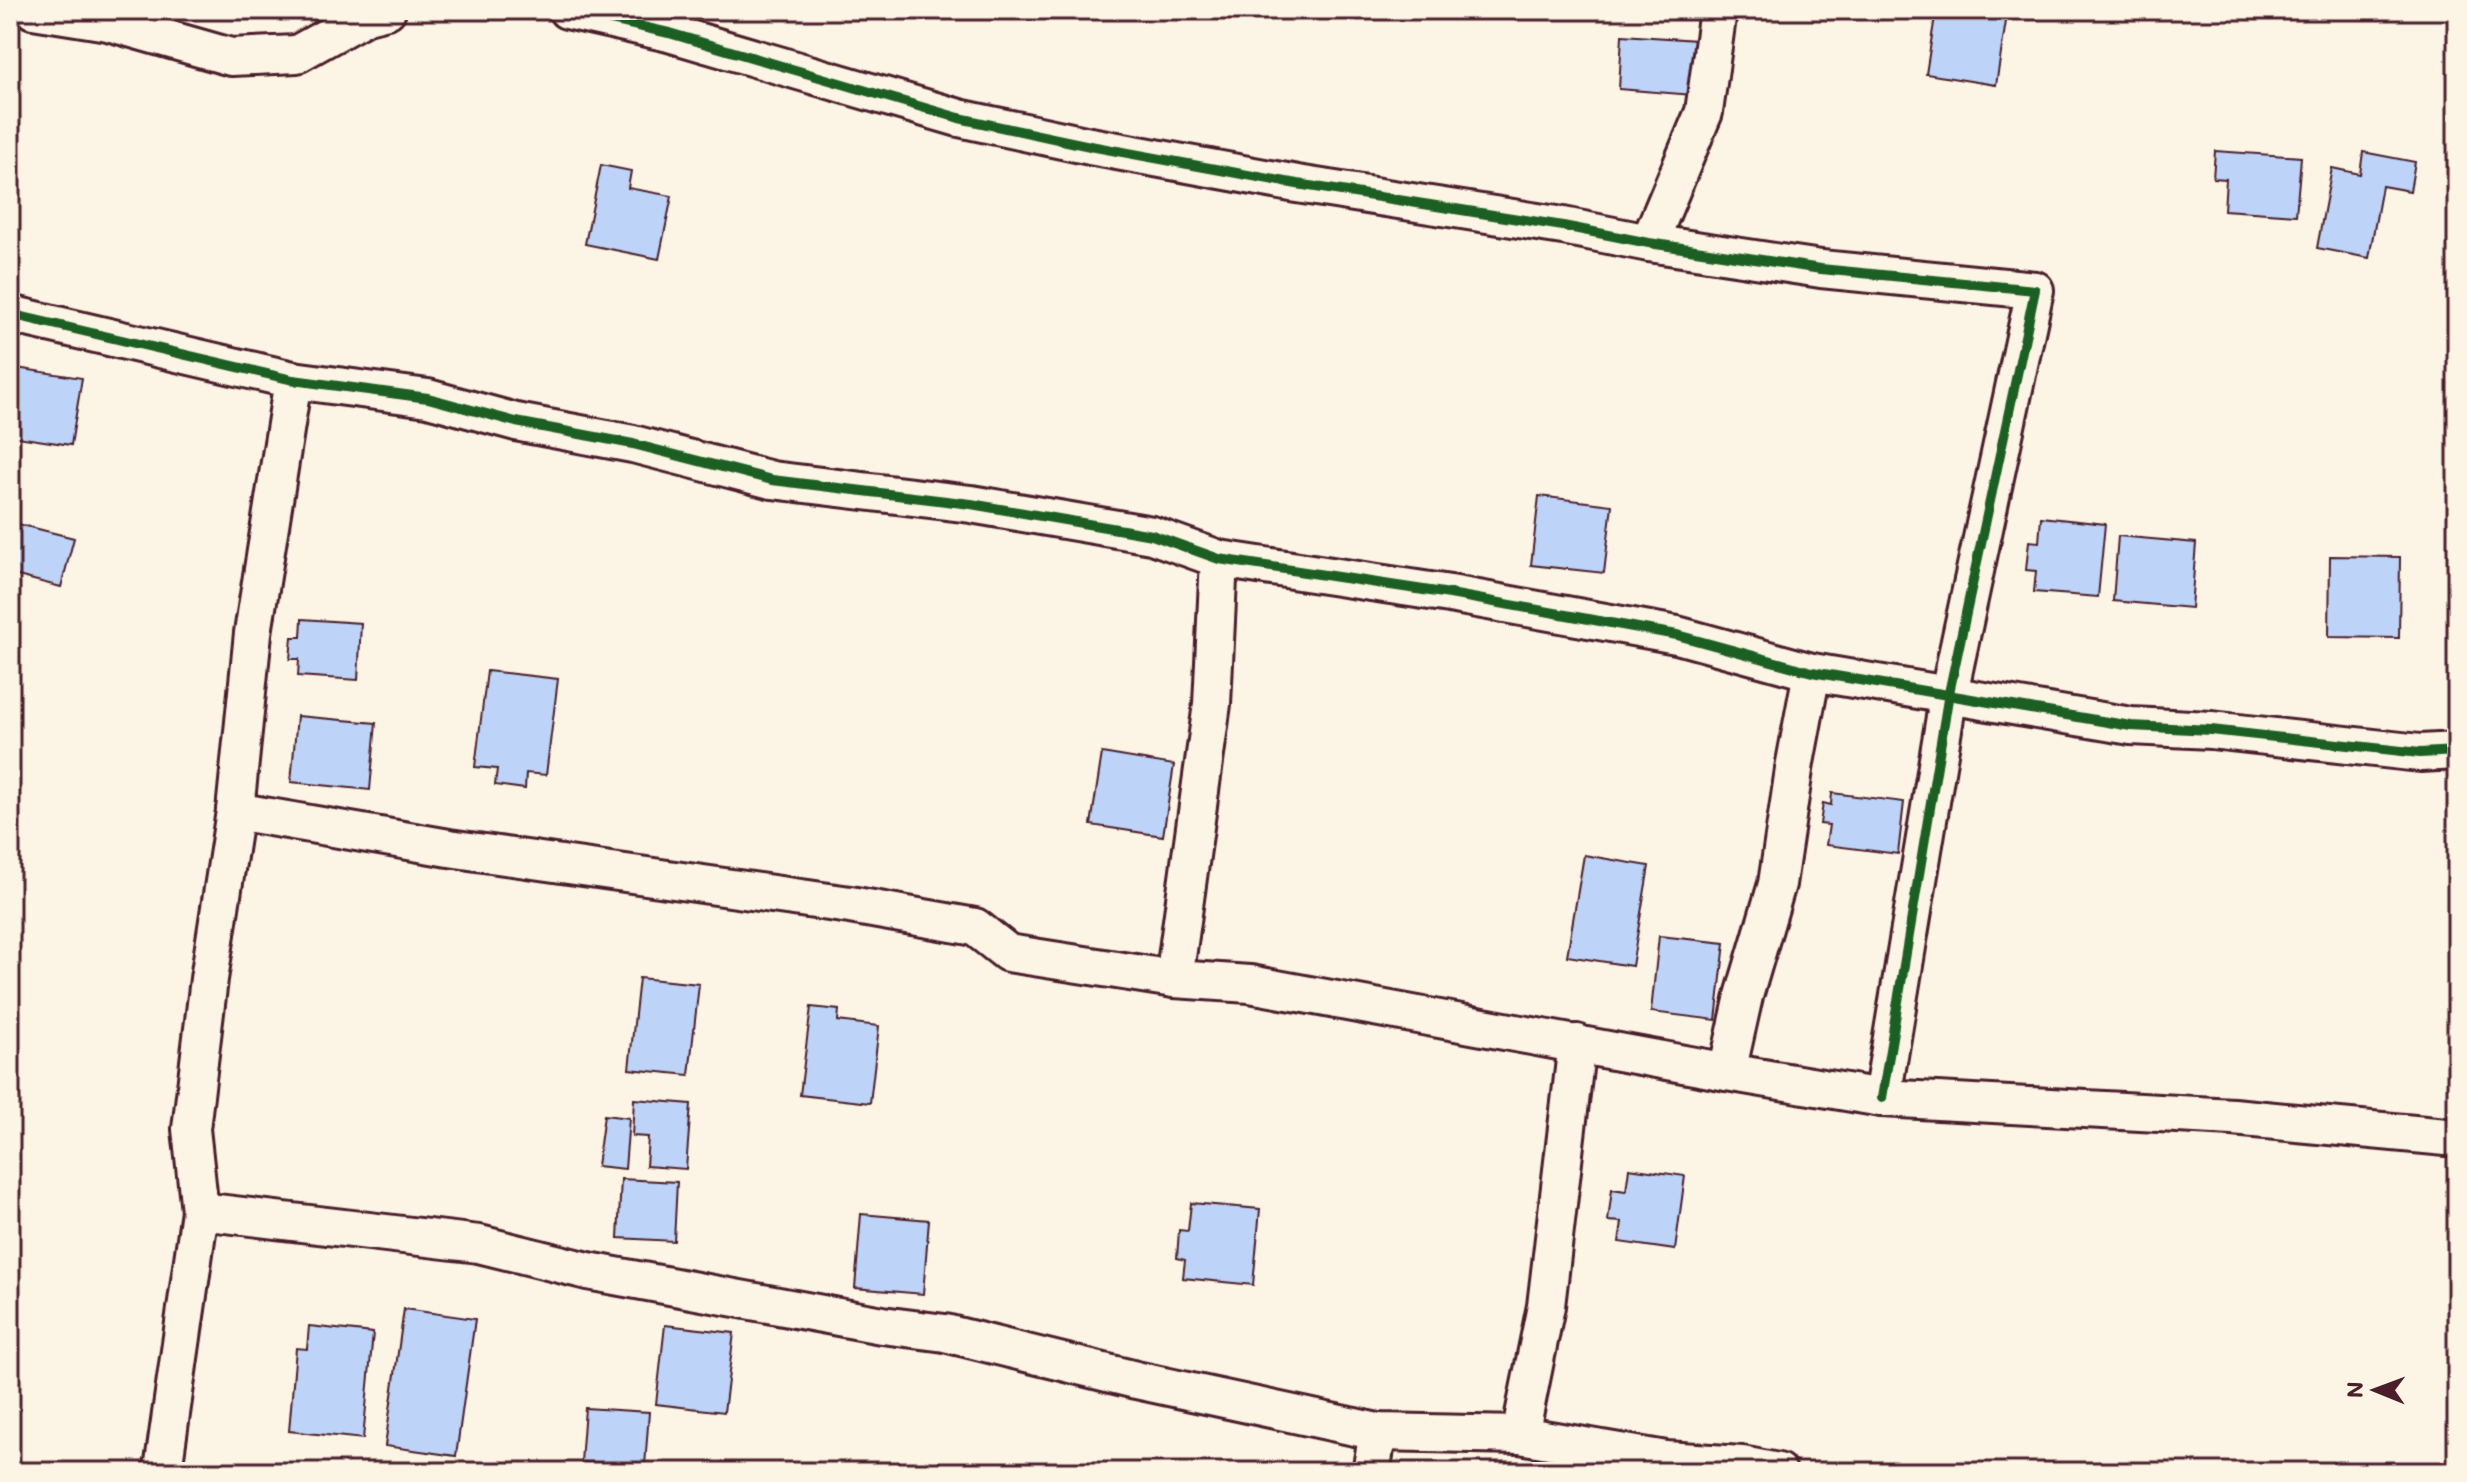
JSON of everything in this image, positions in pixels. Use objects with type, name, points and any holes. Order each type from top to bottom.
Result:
[{"type":"street","points":[[33,10],[110,16],[231,57],[297,54],[367,15],[387,10]]},
{"type":"street","points":[[567,10],[669,33],[974,121],[1090,146],[1649,243],[1821,269],[2035,290],[1949,693],[1882,1098]]},
{"type":"street","points":[[1649,243],[1704,112],[1718,10]]},
{"type":"street","points":[[10,314],[293,380],[428,398],[516,422],[633,444],[772,480],[971,504],[1152,535],[1219,559],[1450,594],[1677,635],[1812,672],[2131,726],[2211,730],[2420,753],[2457,751]]},
{"type":"street","points":[[161,1472],[200,1211],[191,1129],[209,979],[235,811],[253,633],[293,380]]},
{"type":"street","points":[[1174,979],[1212,704],[1219,559]]},
{"type":"street","points":[[1727,1072],[1744,996],[1777,884],[1812,672]]},
{"type":"street","points":[[235,811],[449,848],[850,905],[975,927],[1008,953],[1174,979],[1250,984],[1882,1098],[2233,1117],[2457,1138]]},
{"type":"street","points":[[1520,1435],[1546,1306],[1577,1043]]},
{"type":"street","points":[[200,1211],[479,1244],[588,1271],[882,1325],[945,1333],[1106,1373],[1378,1432],[1520,1435],[1666,1460],[1742,1465],[1778,1472]]},
{"type":"street","points":[[1371,1472],[1378,1432]]},
{"type":"building","points":[[1936,10],[1977,10],[2007,15],[1996,85],[1926,74]]},
{"type":"building","points":[[1622,35],[1697,40],[1693,95],[1619,89]]},
{"type":"building","points":[[2215,151],[2301,157],[2296,215],[2224,210],[2226,179],[2213,178]]},
{"type":"building","points":[[2363,152],[2415,162],[2410,191],[2382,186],[2369,258],[2317,248],[2332,168],[2360,174]]},
{"type":"building","points":[[601,165],[631,171],[628,188],[672,196],[659,259],[585,244]]},
{"type":"building","points":[[10,367],[82,378],[71,445],[10,436]]},
{"type":"building","points":[[1539,496],[1612,505],[1604,573],[1531,565]]},
{"type":"building","points":[[2041,517],[2105,524],[2098,597],[2034,592],[2036,571],[2026,570],[2029,541],[2039,542]]},
{"type":"building","points":[[10,522],[74,538],[61,587],[10,574]]},
{"type":"building","points":[[2118,536],[2196,543],[2191,608],[2113,601]]},
{"type":"building","points":[[2330,556],[2400,557],[2399,638],[2329,637]]},
{"type":"building","points":[[302,619],[361,623],[358,680],[298,676],[299,659],[290,659],[292,637],[301,637]]},
{"type":"building","points":[[487,671],[558,679],[546,775],[526,773],[525,789],[495,785],[497,769],[475,767]]},
{"type":"building","points":[[297,716],[376,723],[370,790],[291,782]]},
{"type":"building","points":[[1102,753],[1174,765],[1163,836],[1091,825]]},
{"type":"building","points":[[1832,793],[1904,802],[1898,854],[1826,845],[1829,825],[1820,824],[1823,803],[1831,805]]},
{"type":"building","points":[[1584,855],[1649,866],[1632,966],[1567,956]]},
{"type":"building","points":[[1659,936],[1725,943],[1716,1020],[1651,1012]]},
{"type":"building","points":[[639,978],[699,984],[689,1075],[629,1069]]},
{"type":"building","points":[[811,1007],[839,1010],[838,1021],[879,1026],[870,1103],[800,1095]]},
{"type":"building","points":[[634,1099],[691,1104],[686,1169],[646,1166],[648,1137],[632,1136]]},
{"type":"building","points":[[604,1115],[629,1118],[625,1169],[597,1166]]},
{"type":"building","points":[[1629,1168],[1685,1176],[1675,1250],[1619,1242],[1622,1222],[1608,1221],[1612,1189],[1626,1191]]},
{"type":"building","points":[[621,1179],[677,1182],[674,1241],[618,1238]]},
{"type":"building","points":[[1191,1203],[1260,1209],[1253,1285],[1183,1278],[1185,1260],[1177,1258],[1179,1230],[1188,1231]]},
{"type":"building","points":[[861,1214],[929,1220],[923,1294],[855,1288]]},
{"type":"building","points":[[404,1309],[475,1319],[456,1456],[385,1446]]},
{"type":"building","points":[[665,1325],[734,1333],[724,1412],[656,1404]]},
{"type":"building","points":[[309,1326],[373,1333],[363,1439],[289,1431],[296,1348],[307,1349]]},
{"type":"building","points":[[585,1408],[649,1412],[645,1466],[581,1462]]},
{"type":"cycle path","points":[[567,10],[669,33],[959,118],[1090,146],[1649,243],[1821,269],[2035,290],[1949,693],[1882,1098]]},
{"type":"cycle path","points":[[10,314],[293,380],[428,398],[516,422],[633,444],[772,480],[971,504],[1152,535],[1219,559],[1450,594],[1677,635],[1812,672],[2131,726],[2211,730],[2420,753],[2457,751]]}]
